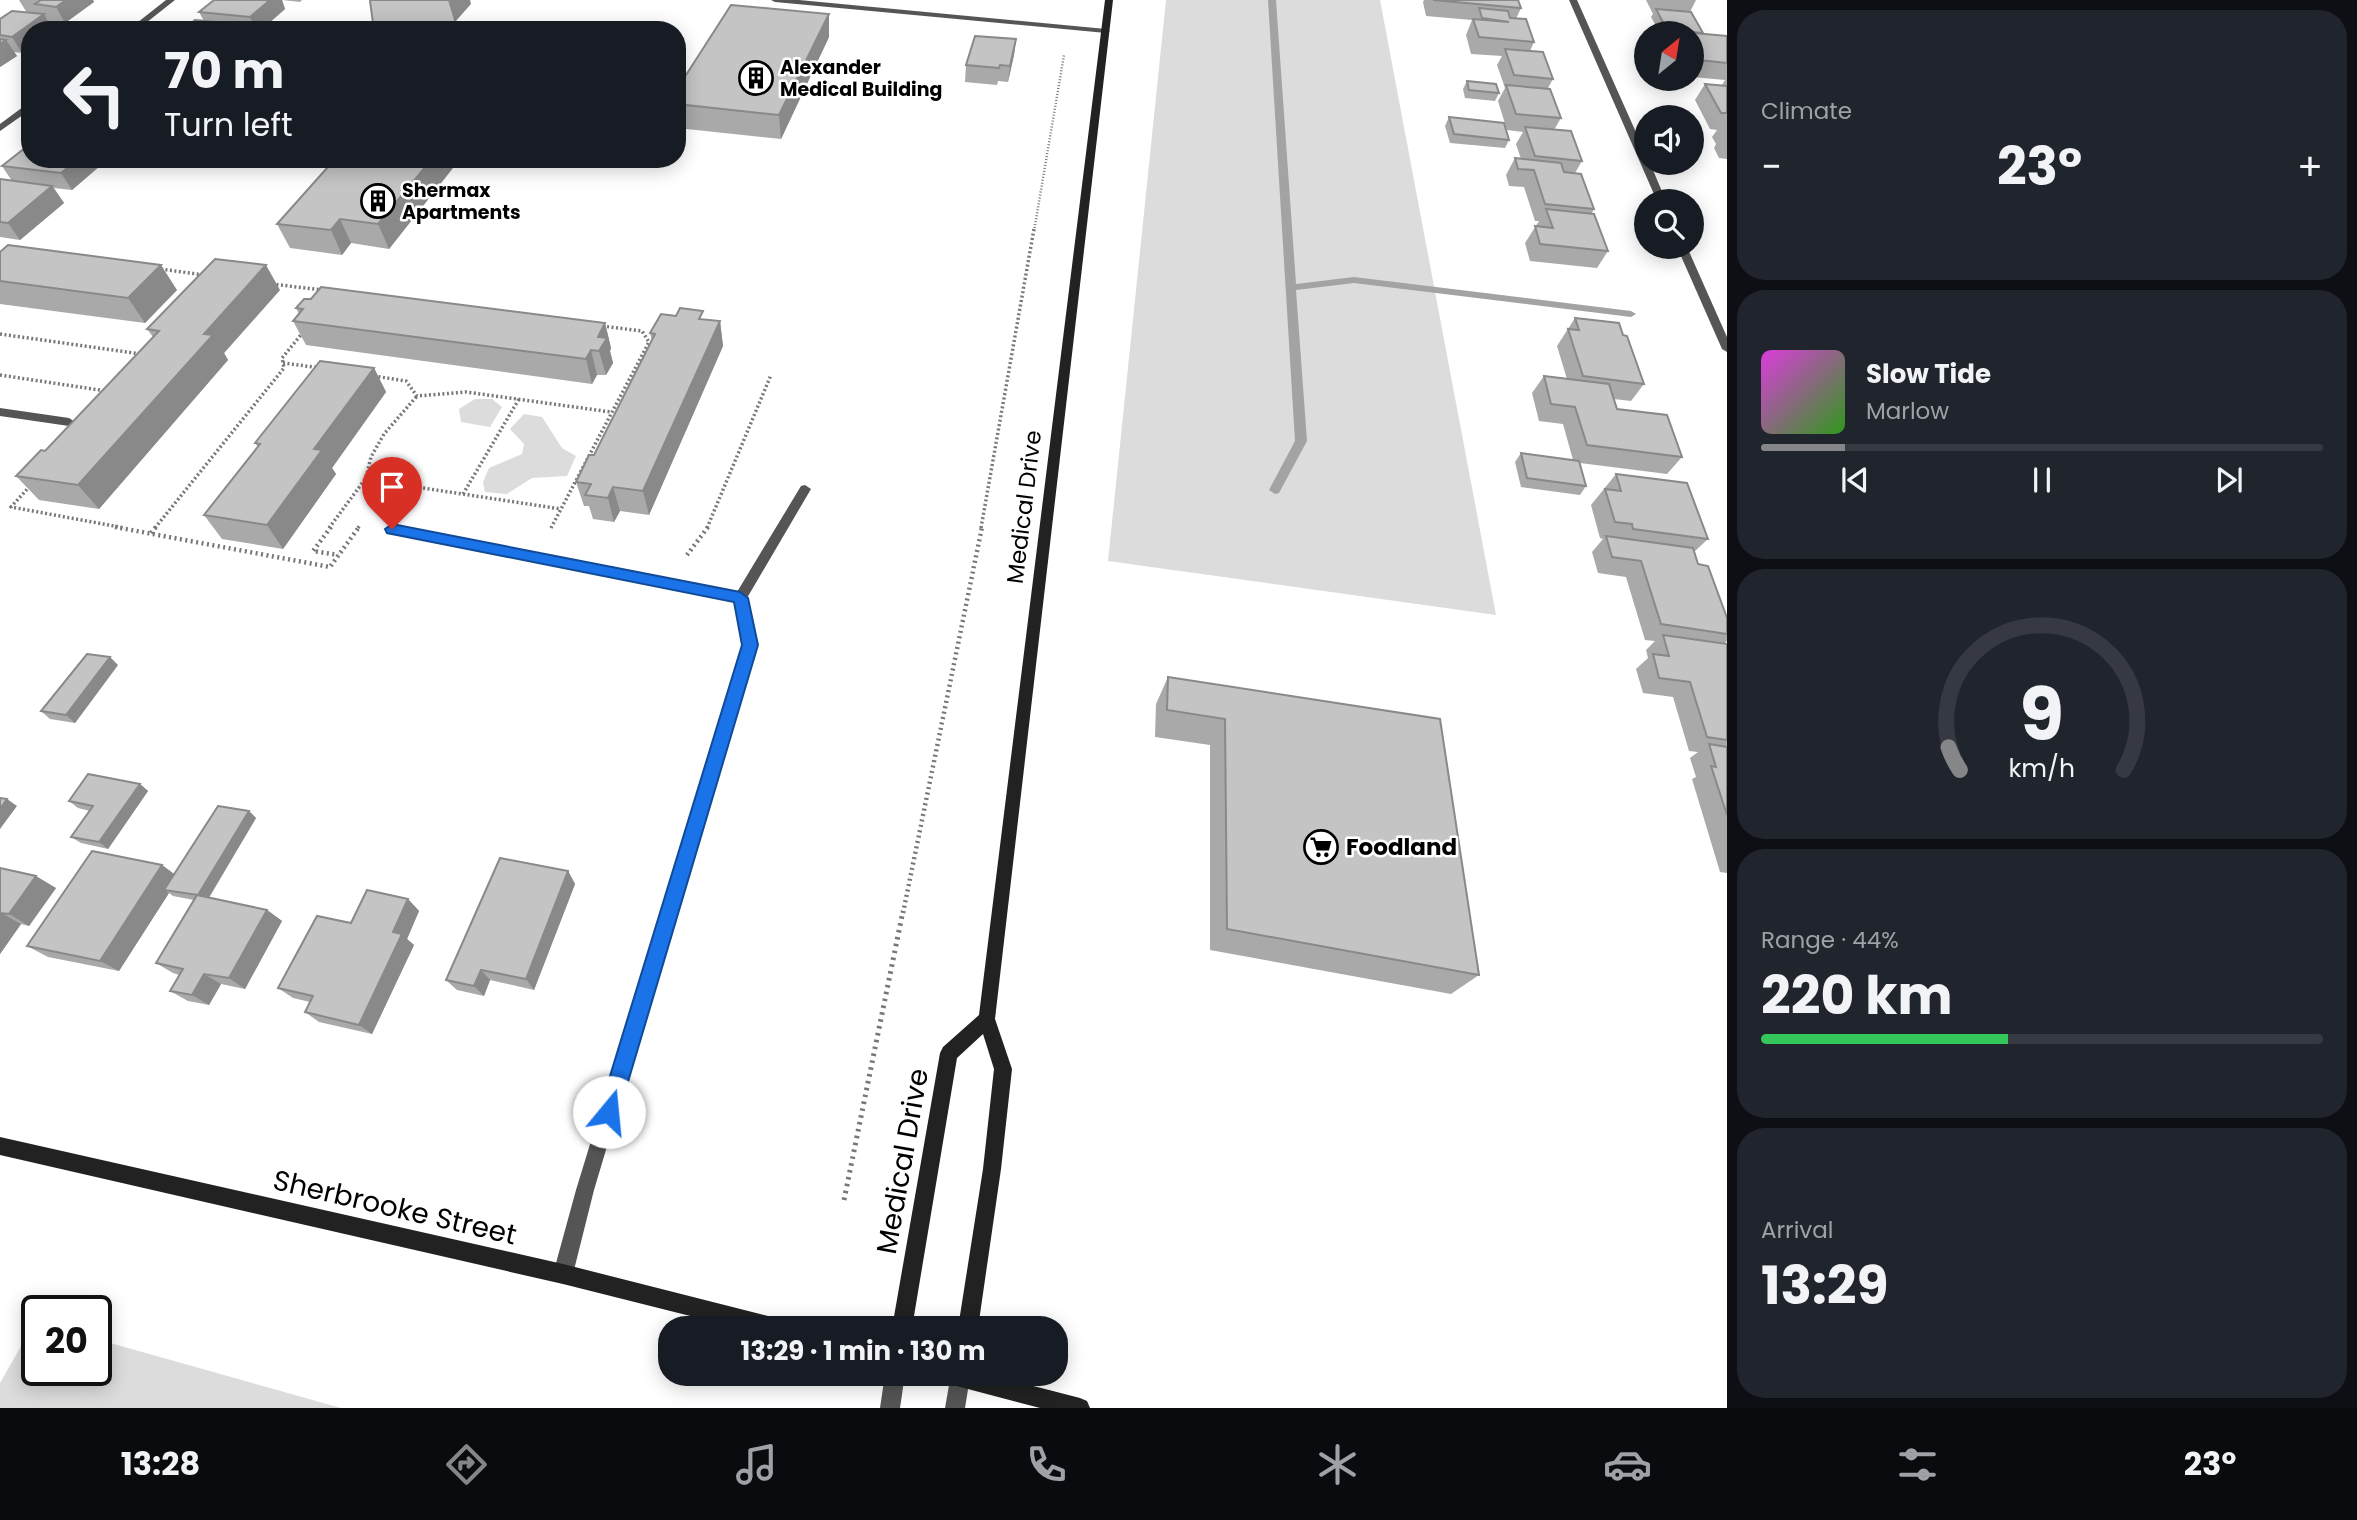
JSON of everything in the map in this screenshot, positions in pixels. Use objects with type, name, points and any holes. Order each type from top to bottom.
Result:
[{"type":"main road","name":"Medical Drive","points":[[970,1316],[992,1169],[1003,1069],[987,1019],[1108,0]]},
{"type":"main road","name":"Medical Drive","points":[[904,1316],[949,1053],[987,1019]]},
{"type":"main road","name":"Sherbrooke Street","points":[[0,1146],[563,1274],[729,1316]]},
{"type":"main road","points":[[998,1386],[1080,1408]]},
{"type":"street","points":[[144,21],[172,0]]},
{"type":"street","points":[[775,0],[1106,31]]},
{"type":"street","points":[[1573,0],[1657,189]]},
{"type":"street","points":[[0,128],[21,113]]},
{"type":"street","points":[[1688,259],[1723,330],[1727,349]]},
{"type":"street","points":[[0,412],[69,422]]},
{"type":"street","points":[[563,1274],[585,1189],[750,645],[740,598],[805,489]]},
{"type":"street","points":[[392,529],[740,598]]},
{"type":"street","points":[[890,1408],[893,1386]]},
{"type":"street","points":[[955,1408],[956,1386]]},
{"type":"path","points":[[845,1200],[987,500],[1064,56],[1073,28]]},
{"type":"path","points":[[151,268],[206,275]]},
{"type":"path","points":[[271,284],[323,290]]},
{"type":"path","points":[[535,557],[649,342],[642,331],[602,326]]},
{"type":"path","points":[[150,533],[285,368],[282,359],[305,330]]},
{"type":"path","points":[[0,334],[145,354],[137,364]]},
{"type":"path","points":[[283,363],[324,369]]},
{"type":"path","points":[[0,375],[112,392],[105,402]]},
{"type":"path","points":[[365,375],[406,381],[417,396]]},
{"type":"path","points":[[687,555],[705,533],[771,375]]},
{"type":"path","points":[[338,555],[313,551],[366,478],[365,464],[399,414],[417,396],[466,392],[612,412]]},
{"type":"path","points":[[463,494],[519,399]]},
{"type":"path","points":[[366,478],[561,509]]},
{"type":"path","points":[[37,480],[11,507],[330,567],[360,524]]},
{"type":"path","points":[[368,514],[390,483]]},
{"type":"shaded area","points":[[1166,0],[1380,0],[1496,615],[1108,561]]},
{"type":"shaded area","points":[[475,399],[492,399],[502,407],[490,427],[461,422],[459,409]]},
{"type":"shaded area","points":[[524,414],[542,417],[562,448],[576,456],[567,476],[532,478],[507,494],[485,492],[483,482],[489,468],[522,454],[524,444],[510,429]]},
{"type":"shaded area","points":[[112,1344],[341,1408],[0,1408],[0,1383],[21,1346],[21,1386],[112,1386]]},
{"type":"building","points":[[41,0],[66,0],[56,7],[35,4]]},
{"type":"building","points":[[214,0],[270,0],[250,17],[199,12]]},
{"type":"building","points":[[449,0],[455,21],[373,21],[370,1]]},
{"type":"building","points":[[1433,0],[1518,0],[1521,8]]},
{"type":"building","name":"Alexander Medical Building","points":[[731,5],[829,14],[779,115],[686,105],[686,75]]},
{"type":"building","points":[[1479,8],[1508,11],[1510,18],[1526,19],[1534,42],[1479,37],[1473,19],[1509,22],[1482,18]]},
{"type":"building","points":[[1656,9],[1691,12],[1696,21],[1662,21]]},
{"type":"building","points":[[12,11],[44,14],[34,21],[21,21],[21,31],[12,37],[0,35],[0,19]]},
{"type":"building","points":[[1704,34],[1727,36],[1727,63],[1704,61]]},
{"type":"building","points":[[975,36],[1016,39],[1010,66],[1000,65],[999,68],[966,65]]},
{"type":"building","points":[[1505,49],[1543,52],[1553,79],[1514,75]]},
{"type":"building","points":[[1467,81],[1496,84],[1499,93],[1469,90]]},
{"type":"building","points":[[1705,84],[1727,86],[1727,113],[1721,113]]},
{"type":"building","points":[[1506,85],[1550,89],[1561,118],[1516,114]]},
{"type":"building","points":[[1449,117],[1504,123],[1509,140],[1454,134]]},
{"type":"building","points":[[1525,127],[1571,131],[1582,161],[1535,156]]},
{"type":"building","points":[[21,151],[21,168],[67,168],[61,173],[2,166]]},
{"type":"building","points":[[1515,158],[1561,163],[1564,172],[1581,174],[1594,209],[1545,204],[1534,170],[1518,169]]},
{"type":"building","points":[[327,168],[425,168],[378,224],[340,219],[331,230],[277,224]]},
{"type":"building","points":[[0,179],[52,186],[8,223],[0,222]]},
{"type":"building","points":[[1546,209],[1594,214],[1608,251],[1540,244],[1535,226],[1553,228]]},
{"type":"building","points":[[8,245],[161,265],[128,298],[0,281],[0,252]]},
{"type":"building","points":[[215,259],[266,265],[204,334],[213,335],[78,485],[16,476],[41,450],[45,451],[159,331],[147,329]]},
{"type":"building","points":[[321,287],[605,323],[598,337],[607,338],[599,351],[591,350],[586,359],[293,321],[303,309],[296,308],[304,299],[311,299]]},
{"type":"building","points":[[680,308],[703,311],[699,319],[720,321],[643,491],[613,487],[608,498],[585,495],[591,484],[576,482],[589,455],[594,455],[655,334],[650,333],[661,314],[676,316]]},
{"type":"building","points":[[1575,318],[1619,323],[1623,335],[1627,336],[1644,384],[1583,376],[1568,329],[1579,330]]},
{"type":"building","points":[[320,361],[374,368],[314,449],[322,450],[267,525],[204,515],[260,444],[255,443]]},
{"type":"building","points":[[1544,376],[1609,384],[1617,409],[1667,415],[1682,457],[1587,445],[1575,407],[1551,404]]},
{"type":"building","points":[[1521,453],[1579,461],[1586,486],[1527,478]]},
{"type":"building","points":[[1616,474],[1687,483],[1708,539],[1633,529],[1632,524],[1615,522],[1605,489],[1621,491]]},
{"type":"building","points":[[1606,536],[1693,548],[1698,564],[1708,566],[1727,618],[1727,634],[1661,624],[1641,561],[1612,557]]},
{"type":"building","points":[[1663,635],[1727,644],[1727,740],[1707,737],[1690,682],[1659,678],[1653,654],[1669,656]]},
{"type":"building","points":[[87,654],[110,657],[66,715],[41,711]]},
{"type":"building","name":"Foodland","points":[[1168,677],[1440,719],[1479,975],[1227,929],[1225,719],[1167,710]]},
{"type":"building","points":[[1709,744],[1727,747],[1727,815],[1711,766],[1716,767]]},
{"type":"building","points":[[88,774],[140,784],[99,842],[71,837],[93,806],[69,801]]},
{"type":"building","points":[[0,798],[7,799],[0,809]]},
{"type":"building","points":[[218,806],[249,811],[198,895],[164,890]]},
{"type":"building","points":[[92,851],[162,865],[100,961],[27,946]]},
{"type":"building","points":[[500,858],[568,871],[526,979],[481,970],[474,986],[446,980]]},
{"type":"building","points":[[0,868],[36,876],[9,914],[0,913]]},
{"type":"building","points":[[367,890],[408,899],[393,932],[402,934],[359,1025],[305,1012],[313,996],[278,988],[317,916],[351,923]]},
{"type":"building","points":[[197,895],[267,910],[229,978],[204,974],[192,995],[170,991],[183,969],[156,963]]},
{"type":"waterway","points":[[1272,0],[1301,441],[1275,490]]},
{"type":"waterway","points":[[1292,288],[1354,280],[1631,314]]},
{"type":"place","name":"Alexander Medical Building","points":[[756,78]]},
{"type":"place","name":"Shermax Apartments","points":[[378,201]]},
{"type":"place","name":"Foodland","points":[[1321,847]]},
{"type":"route","points":[[392,529],[740,598],[750,645],[609,1112]]}]
